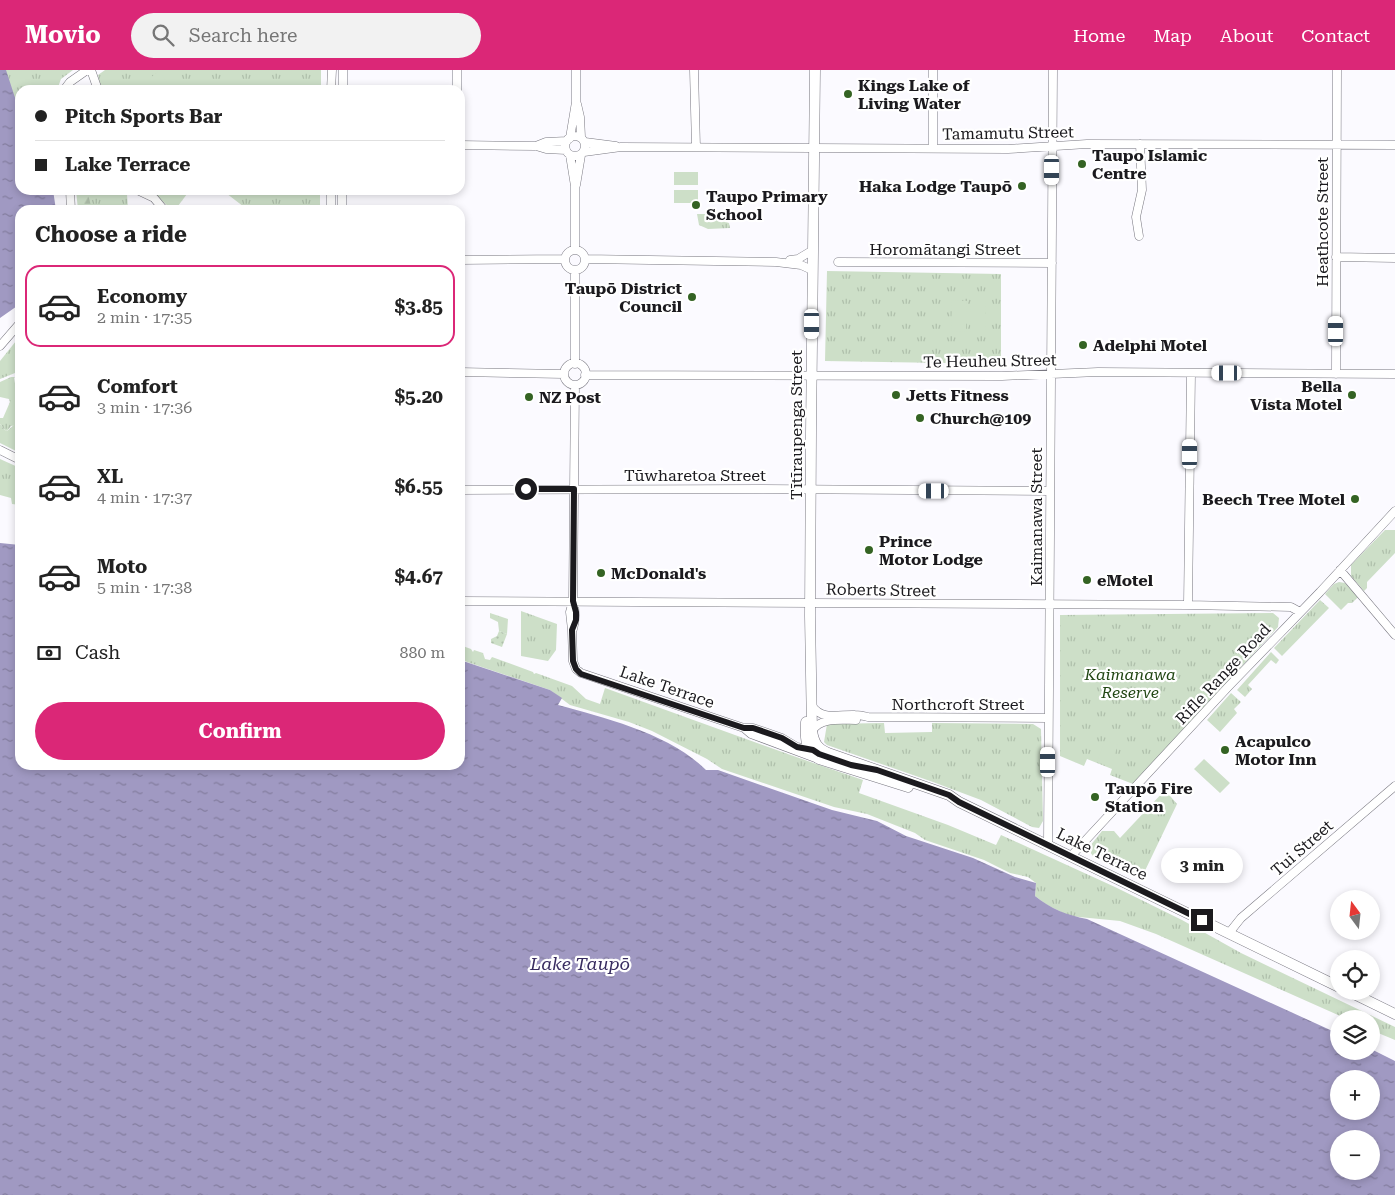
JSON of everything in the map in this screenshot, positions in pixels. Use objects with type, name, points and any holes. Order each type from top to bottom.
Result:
[{"type":"main road","name":"Tītīraupenga Street","points":[[809,730],[815,70]]},
{"type":"main road","name":"Tītīraupenga Street","points":[[808,749],[805,739],[809,730],[812,706],[810,690]]},
{"type":"main road","name":"Lake Terrace","points":[[809,730],[820,749],[949,795],[959,802],[1330,983]]},
{"type":"main road","name":"Lake Terrace","points":[[808,749],[819,759],[959,802]]},
{"type":"main road","points":[[1366,1000],[1395,1014]]},
{"type":"street","points":[[68,85],[89,70],[95,78],[97,85]]},
{"type":"street","points":[[332,70],[332,85]]},
{"type":"street","points":[[343,70],[343,85]]},
{"type":"street","points":[[457,70],[457,85]]},
{"type":"street","points":[[575,249],[575,186],[568,152],[568,139],[576,102],[576,70]]},
{"type":"street","points":[[694,70],[696,147]]},
{"type":"street","points":[[933,70],[933,148]]},
{"type":"street","name":"Kaimanawa Street","points":[[1048,844],[1053,70]]},
{"type":"street","name":"Heathcote Street","points":[[1336,374],[1337,70]]},
{"type":"street","points":[[575,186],[579,176],[583,153],[580,117],[576,102]]},
{"type":"street","points":[[536,146],[575,136],[583,140]]},
{"type":"street","name":"Tamamutu Street","points":[[583,140],[621,146],[814,148],[1008,149],[1140,144],[1395,145]]},
{"type":"street","points":[[1139,236],[1136,217],[1142,190],[1140,144]]},
{"type":"street","points":[[465,145],[536,146],[568,152],[575,156],[583,153]]},
{"type":"street","name":"Tamamutu Street","points":[[583,153],[621,146]]},
{"type":"street","points":[[148,195],[154,198],[160,205]]},
{"type":"street","points":[[575,249],[581,252],[585,260],[584,266],[578,270],[569,268],[565,259],[567,253],[575,249]]},
{"type":"street","points":[[776,262],[798,259],[813,250]]},
{"type":"street","points":[[1336,257],[1395,258]]},
{"type":"street","points":[[465,260],[565,259]]},
{"type":"street","points":[[585,260],[776,262],[801,264],[812,270]]},
{"type":"street","name":"Horomātangi Street","points":[[838,262],[1052,263]]},
{"type":"street","points":[[574,364],[575,270]]},
{"type":"street","points":[[0,339],[15,327]]},
{"type":"street","points":[[0,346],[12,330]]},
{"type":"street","points":[[574,364],[583,368],[585,375],[583,381],[575,385],[568,383],[564,374],[566,368],[574,364]]},
{"type":"street","points":[[465,372],[564,374]]},
{"type":"street","name":"Te Heuheu Street","points":[[585,375],[1002,376],[1098,372],[1395,374]]},
{"type":"street","points":[[1188,605],[1191,373]]},
{"type":"street","points":[[573,601],[575,385]]},
{"type":"street","points":[[0,450],[15,458]]},
{"type":"street","name":"Tūwharetoa Street","points":[[465,490],[1050,491]]},
{"type":"street","name":"Rifle Range Road","points":[[1071,856],[1395,511]]},
{"type":"street","points":[[1340,570],[1395,635]]},
{"type":"street","name":"Roberts Street","points":[[465,601],[1188,605],[1291,607],[1300,612]]},
{"type":"street","name":"Lake Terrace","points":[[573,601],[576,612],[576,620],[572,630],[574,665],[581,674],[744,728],[753,728],[788,741],[797,747],[808,749],[851,765],[877,770]]},
{"type":"street","name":"Northcroft Street","points":[[812,706],[823,715],[1048,718]]},
{"type":"street","name":"Northcroft Street","points":[[809,730],[824,721],[856,720],[868,717]]},
{"type":"street","name":"Lake Terrace","points":[[744,728],[751,734],[819,759]]},
{"type":"street","points":[[788,741],[801,739],[809,730]]},
{"type":"street","name":"Tui Street","points":[[1229,933],[1241,918],[1395,786]]},
{"type":"green space","points":[[2,70],[73,70],[61,79],[59,85],[15,85],[15,102]]},
{"type":"green space","points":[[105,70],[321,70],[321,85],[100,85],[98,75]]},
{"type":"green space","points":[[159,71],[169,85],[155,85],[150,78]]},
{"type":"green space","points":[[674,172],[698,172],[698,185],[674,185]]},
{"type":"green space","points":[[674,190],[698,190],[698,203],[674,203]]},
{"type":"green space","points":[[76,195],[127,195],[128,205],[78,205]]},
{"type":"green space","points":[[78,195],[88,195],[91,205],[78,205]]},
{"type":"green space","points":[[156,195],[186,195],[179,205],[167,205]]},
{"type":"green space","points":[[228,195],[320,195],[320,205],[242,205]]},
{"type":"green space","points":[[697,214],[709,214],[729,223],[730,228],[708,229],[699,225]]},
{"type":"green space","points":[[827,271],[1001,274],[1001,364],[825,361]]},
{"type":"green space","points":[[952,300],[967,301],[966,332],[951,331]]},
{"type":"green space","points":[[971,301],[986,301],[985,332],[970,332]]},
{"type":"green space","points":[[15,342],[15,373],[0,379],[0,361]]},
{"type":"green space","points":[[15,377],[15,425],[11,426],[7,431],[0,424],[0,418],[3,418],[10,402],[9,399],[0,397],[0,382]]},
{"type":"green space","points":[[0,424],[7,431],[15,424],[15,450],[0,443]]},
{"type":"green space","points":[[0,459],[15,466],[15,504],[12,504],[11,498],[0,495]]},
{"type":"green space","points":[[1385,530],[1395,530],[1395,553],[1367,582],[1367,588],[1364,591],[1351,576],[1351,565]]},
{"type":"green space","points":[[1339,582],[1345,583],[1358,597],[1341,610],[1325,594],[1334,584]]},
{"type":"green space","points":[[1320,600],[1329,608],[1282,656],[1274,648]]},
{"type":"green space","points":[[521,611],[557,624],[556,650],[548,661],[521,656]]},
{"type":"green space","points":[[490,613],[508,619],[507,634],[499,631],[498,622],[490,618]]},
{"type":"green space","name":"Kaimanawa Reserve","points":[[1273,613],[1279,618],[1278,627],[1133,784],[1110,775],[1112,769],[1087,759],[1084,766],[1060,756],[1060,615]]},
{"type":"green space","points":[[499,631],[507,634],[502,647],[491,643],[491,639],[497,636]]},
{"type":"green space","points":[[465,647],[473,652],[474,650],[483,653],[485,659],[490,660],[492,657],[534,674],[536,673],[572,686],[586,699],[600,704],[605,688],[863,780],[859,793],[948,825],[996,845],[1001,835],[1182,920],[1241,953],[1330,996],[1330,1000],[1339,1000],[1360,1010],[1330,1011],[1156,934],[1120,921],[1069,916],[1047,905],[1035,896],[1036,883],[1028,877],[1010,873],[984,860],[925,840],[915,833],[867,814],[834,807],[722,769],[707,759],[652,731],[629,722],[570,705],[550,690],[467,662],[465,661]]},
{"type":"green space","points":[[1271,652],[1279,660],[1276,664],[1271,660],[1248,685],[1252,689],[1245,697],[1237,690]]},
{"type":"green space","points":[[1231,693],[1241,702],[1234,709],[1237,713],[1220,732],[1207,720]]},
{"type":"green space","points":[[884,723],[885,733],[932,732],[932,723],[1033,724],[1041,729],[1043,821],[1039,828],[1032,827],[981,800],[827,745],[824,742],[827,724]]},
{"type":"green space","points":[[1105,740],[1118,745],[1110,767],[1097,762]]},
{"type":"green space","points":[[1204,759],[1230,783],[1220,793],[1194,769]]},
{"type":"green space","points":[[1165,790],[1177,804],[1141,879],[1093,856],[1090,852],[1090,846],[1102,831],[1114,831],[1120,838]]},
{"type":"green space","points":[[1380,1020],[1395,1027],[1395,1040],[1380,1034]]},
{"type":"water","points":[[0,70],[6,70],[15,98],[15,195],[54,195],[55,205],[15,205],[15,308],[0,318]]},
{"type":"water","name":"Lake Taupō","points":[[0,543],[15,544],[15,770],[465,770],[465,662],[550,690],[562,698],[558,705],[616,722],[656,737],[691,757],[706,770],[718,770],[832,810],[877,821],[906,836],[973,858],[1015,877],[1036,883],[1035,896],[1053,908],[1087,919],[1330,1030],[1330,1060],[1380,1060],[1380,1054],[1395,1061],[1395,1195],[0,1195]]},
{"type":"place","name":"Kings Lake of Living Water","points":[[848,94]]},
{"type":"place","name":"Taupo Islamic Centre","points":[[1082,164]]},
{"type":"place","name":"Haka Lodge Taupō","points":[[1022,186]]},
{"type":"place","name":"Taupo Primary School","points":[[696,205]]},
{"type":"place","name":"Taupō District Council","points":[[692,297]]},
{"type":"place","name":"Adelphi Motel","points":[[1083,345]]},
{"type":"place","name":"Jetts Fitness","points":[[896,395]]},
{"type":"place","name":"Bella Vista Motel","points":[[1352,395]]},
{"type":"place","name":"NZ Post","points":[[529,397]]},
{"type":"place","name":"Church@109","points":[[920,418]]},
{"type":"place","name":"Beech Tree Motel","points":[[1355,499]]},
{"type":"place","name":"Prince Motor Lodge","points":[[869,550]]},
{"type":"place","name":"McDonald's","points":[[601,573]]},
{"type":"place","name":"eMotel","points":[[1087,580]]},
{"type":"place","name":"Acapulco Motor Inn","points":[[1225,750]]},
{"type":"place","name":"Taupō Fire Station","points":[[1095,797]]},
{"type":"route","points":[[526,489],[574,489],[573,601],[576,620],[572,630],[573,661],[576,669],[581,674],[744,728],[753,728],[782,738],[797,747],[813,750],[819,754],[851,765],[877,770],[949,795],[959,802],[1202,920]]}]
